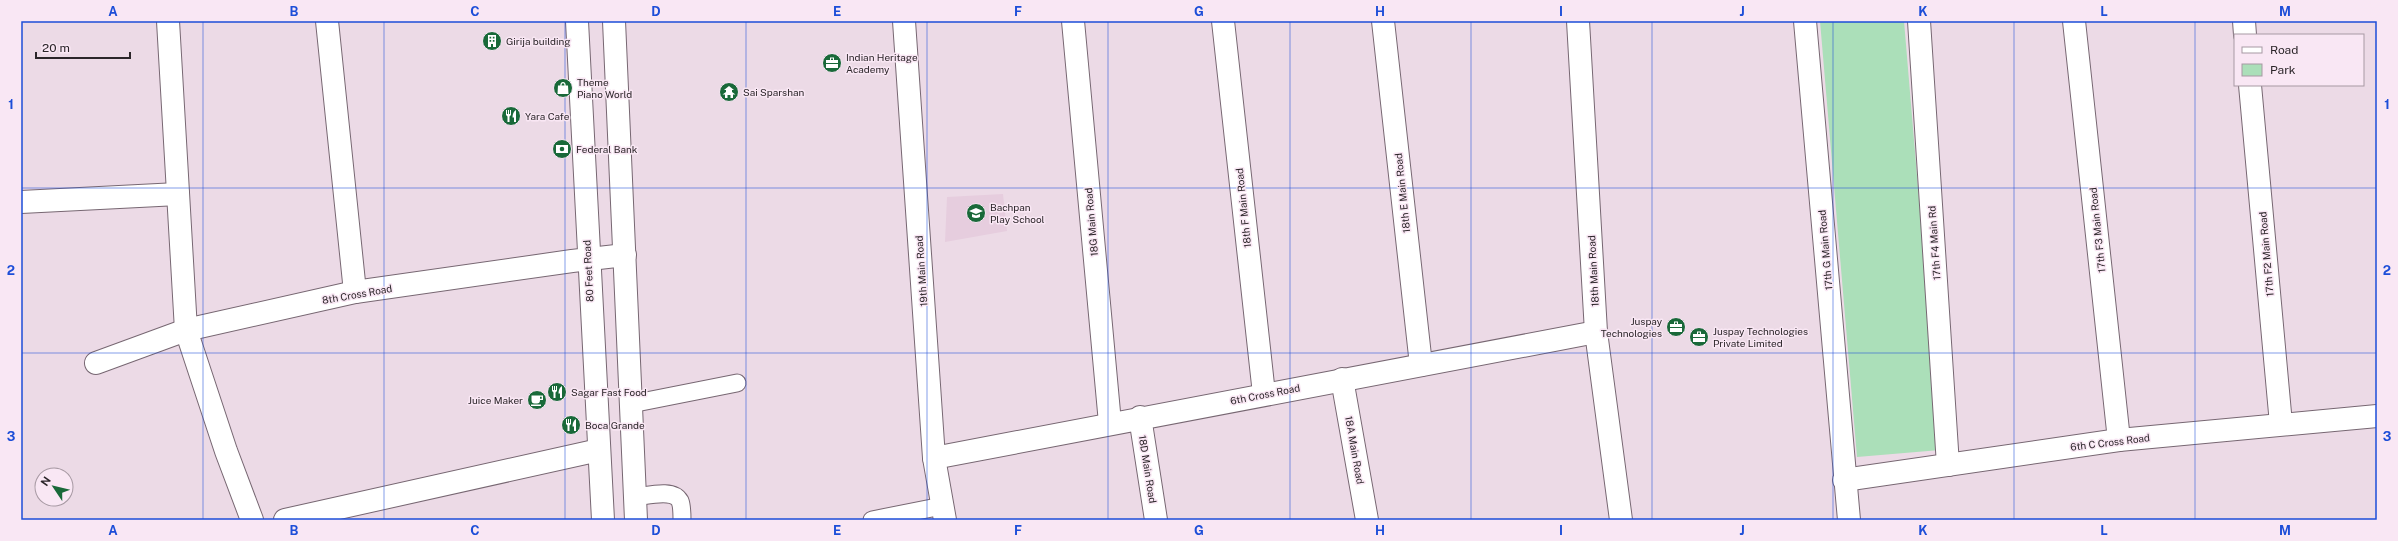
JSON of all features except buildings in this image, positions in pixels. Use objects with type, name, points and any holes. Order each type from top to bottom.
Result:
[{"type":"street","points":[[168,21],[186,330],[226,451],[252,520]]},
{"type":"street","points":[[327,21],[355,292]]},
{"type":"street","name":"80 Feet Road","points":[[577,21],[588,259],[603,520]]},
{"type":"street","points":[[614,21],[636,520]]},
{"type":"street","name":"19th Main Road","points":[[904,21],[934,458],[944,513]]},
{"type":"street","name":"18G Main Road","points":[[1073,21],[1110,423]]},
{"type":"street","name":"18th F Main Road","points":[[1223,21],[1264,394]]},
{"type":"street","name":"18th E Main Road","points":[[1383,21],[1421,365]]},
{"type":"street","name":"18th Main Road","points":[[1578,21],[1596,332],[1621,520]]},
{"type":"street","name":"17th G Main Road","points":[[1805,21],[1844,480],[1849,520]]},
{"type":"street","name":"17th F4 Main Rd","points":[[1919,21],[1948,465]]},
{"type":"street","name":"17th F3 Main Road","points":[[2074,21],[2119,440]]},
{"type":"street","points":[[2244,21],[2245,34]]},
{"type":"street","name":"17th F2 Main Road","points":[[2250,86],[2282,424]]},
{"type":"street","points":[[21,202],[178,194]]},
{"type":"street","name":"8th Cross Road","points":[[96,363],[186,330],[355,292],[588,259],[625,256]]},
{"type":"street","name":"6th Cross Road","points":[[934,458],[1140,417],[1596,332]]},
{"type":"street","name":"18A Main Road","points":[[1342,379],[1367,520]]},
{"type":"street","name":"6th C Cross Road","points":[[1844,480],[2119,440],[2377,416]]},
{"type":"street","name":"18D Main Road","points":[[1140,417],[1156,520]]},
{"type":"street","points":[[285,520],[599,450]]},
{"type":"lane","points":[[631,404],[737,384]]},
{"type":"lane","points":[[635,497],[662,494],[674,496],[680,502],[682,520]]},
{"type":"lane","points":[[872,520],[944,513]]},
{"type":"shaded area","name":"Bachpan Play School","points":[[1003,194],[1007,231],[945,242],[947,197]]},
{"type":"green space","points":[[1820,21],[1904,21],[1940,450],[1857,457]]},
{"type":"place","name":"Girija building","points":[[492,41]]},
{"type":"place","name":"Indian Heritage Academy","points":[[832,63]]},
{"type":"place","name":"Theme Piano World","points":[[563,88]]},
{"type":"place","name":"Sai Sparshan","points":[[729,92]]},
{"type":"place","name":"Yara Cafe","points":[[511,116]]},
{"type":"place","name":"Federal Bank","points":[[562,149]]},
{"type":"place","name":"Bachpan Play School","points":[[976,213]]},
{"type":"place","name":"Juspay Technologies","points":[[1676,327]]},
{"type":"place","name":"Juspay Technologies Private Limited","points":[[1699,337]]},
{"type":"place","name":"Sagar Fast Food","points":[[557,392]]},
{"type":"place","name":"Juice Maker","points":[[537,400]]},
{"type":"place","name":"Boca Grande","points":[[571,425]]}]
